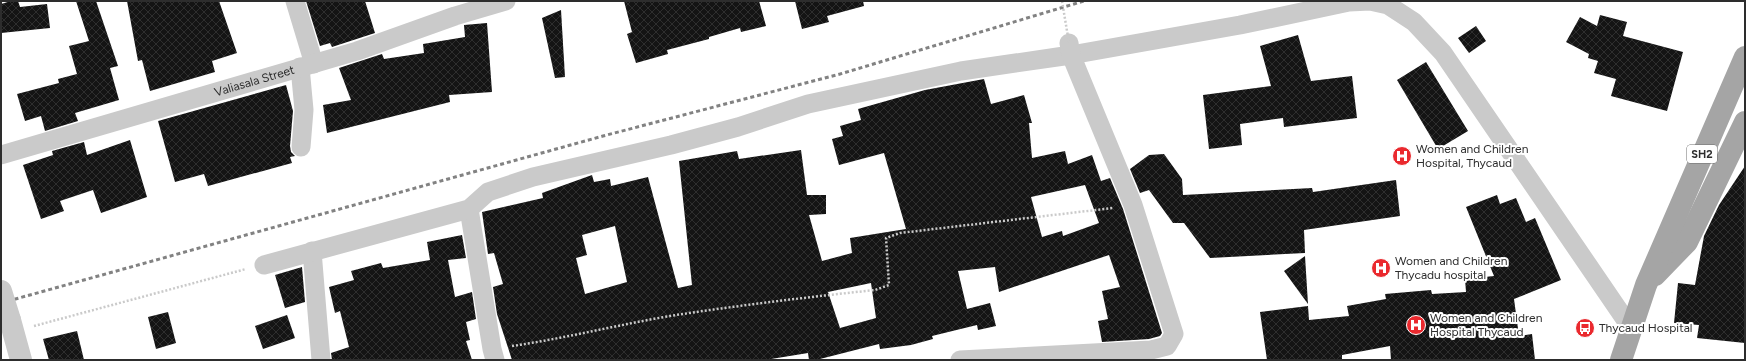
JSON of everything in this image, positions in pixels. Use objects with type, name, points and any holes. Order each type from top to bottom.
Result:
[{"type":"main road","name":"SH2","points":[[1621,360],[1646,285],[1745,58]]},
{"type":"main road","points":[[1646,285],[1686,242],[1745,122]]},
{"type":"street","points":[[295,1],[307,66],[301,147]]},
{"type":"street","name":"Valiasala Street","points":[[1,154],[357,51],[453,8],[506,1]]},
{"type":"street","points":[[264,265],[312,250],[469,209],[488,192],[533,177],[573,169],[671,145],[738,127],[808,104],[1070,49],[1240,25],[1350,2],[1370,1],[1388,5],[1414,22],[1443,53],[1631,328]]},
{"type":"street","points":[[960,360],[1151,350],[1167,346],[1174,334],[1133,205],[1070,49]]},
{"type":"street","points":[[469,209],[493,354]]},
{"type":"street","points":[[312,250],[321,360]]},
{"type":"street","points":[[1,291],[21,360]]},
{"type":"path","points":[[1062,1],[1070,49]]},
{"type":"path","points":[[493,354],[615,326],[676,315],[875,290],[889,285],[886,238],[900,233],[1133,205]]},
{"type":"path","points":[[11,326],[264,265]]},
{"type":"building","points":[[11,1],[18,1],[20,7],[47,4],[50,28],[1,33],[1,4]]},
{"type":"building","points":[[76,1],[96,1],[118,66],[110,68],[119,100],[75,113],[78,121],[45,131],[41,116],[25,121],[17,94],[59,83],[58,79],[77,74],[69,46],[89,41]]},
{"type":"building","points":[[127,1],[219,1],[237,53],[212,61],[215,72],[150,91],[142,60],[138,61]]},
{"type":"building","points":[[306,1],[365,1],[375,33],[332,47],[330,43],[320,46]]},
{"type":"building","points":[[624,1],[759,1],[766,26],[741,32],[740,28],[709,37],[709,39],[667,50],[668,54],[636,63],[627,34],[632,32]]},
{"type":"building","points":[[795,1],[863,1],[864,6],[827,16],[829,22],[802,29]]},
{"type":"building","points":[[561,10],[565,77],[555,78],[542,18]]},
{"type":"building","points":[[1600,15],[1627,22],[1623,36],[1683,52],[1667,111],[1611,96],[1616,79],[1594,73],[1598,61],[1588,58],[1589,54],[1566,42],[1580,17],[1597,26]]},
{"type":"building","points":[[487,23],[492,92],[449,95],[450,102],[327,133],[323,105],[351,100],[339,68],[382,54],[384,59],[424,53],[423,44],[465,37],[464,25]]},
{"type":"building","points":[[1476,26],[1486,41],[1469,53],[1458,38]]},
{"type":"building","points":[[1298,35],[1311,81],[1352,76],[1357,118],[1284,127],[1283,118],[1240,124],[1242,145],[1209,149],[1203,95],[1271,86],[1260,46]]},
{"type":"building","points":[[1426,62],[1468,131],[1438,149],[1397,80]]},
{"type":"building","points":[[984,79],[991,104],[1024,95],[1032,123],[1029,123],[1032,158],[1065,151],[1068,164],[1092,155],[1101,181],[1110,178],[1123,209],[1162,333],[1160,336],[1149,339],[1102,342],[1098,321],[1108,319],[1102,291],[1120,287],[1109,255],[999,292],[995,267],[958,271],[967,309],[990,303],[996,326],[978,330],[977,325],[932,336],[933,339],[911,345],[880,349],[879,344],[816,360],[809,360],[808,353],[765,360],[512,360],[497,314],[493,287],[503,284],[494,253],[488,254],[482,212],[543,198],[542,193],[592,175],[594,182],[610,179],[611,186],[648,177],[678,288],[692,285],[679,161],[737,151],[739,159],[801,150],[807,195],[826,195],[826,214],[809,215],[822,261],[852,253],[850,238],[906,229],[884,153],[839,165],[832,139],[843,136],[840,126],[861,120],[858,109],[925,90]],"holes":[[[1085,185],[1099,223],[1063,236],[1062,231],[1042,237],[1031,197]],[[615,226],[627,282],[585,294],[576,258],[587,255],[582,235]],[[871,283],[876,318],[840,328],[828,292]]]},
{"type":"building","points":[[286,85],[293,111],[290,146],[291,152],[295,156],[290,157],[292,163],[208,186],[204,174],[175,182],[158,121]]},
{"type":"building","points":[[130,140],[147,197],[101,213],[93,190],[60,201],[64,211],[41,219],[23,165],[53,155],[52,151],[84,142],[87,155]]},
{"type":"building","points":[[1164,154],[1182,179],[1183,195],[1312,188],[1313,192],[1396,180],[1400,216],[1304,230],[1305,253],[1210,258],[1184,223],[1173,223],[1149,190],[1140,193],[1130,169],[1149,155]]},
{"type":"building","points":[[1745,166],[1745,343],[1697,338],[1699,325],[1674,323],[1678,283],[1695,285],[1704,236],[1719,205]]},
{"type":"building","points":[[1497,195],[1500,204],[1516,198],[1526,222],[1535,218],[1561,280],[1514,299],[1519,336],[1532,334],[1535,360],[1391,360],[1390,346],[1342,355],[1342,360],[1267,360],[1260,312],[1308,306],[1309,320],[1349,316],[1347,306],[1386,299],[1385,294],[1431,290],[1432,294],[1466,292],[1465,279],[1494,276],[1466,207]]},
{"type":"building","points":[[462,235],[466,258],[448,260],[455,297],[472,292],[476,319],[466,322],[470,340],[466,341],[472,360],[332,360],[331,353],[349,347],[340,311],[335,313],[329,287],[354,280],[351,271],[381,263],[383,268],[430,260],[427,242]]},
{"type":"building","points":[[1305,256],[1308,304],[1284,271]]},
{"type":"building","points":[[302,267],[305,302],[285,308],[275,275]]},
{"type":"building","points":[[168,312],[176,343],[156,349],[148,317]]},
{"type":"building","points":[[287,315],[295,338],[263,349],[255,326]]},
{"type":"building","points":[[77,331],[84,360],[49,360],[43,339]]},
{"type":"railway","points":[[1,303],[603,136],[840,74],[1084,1]]},
{"type":"place","name":"Women and Children Hospital, Thycaud","points":[[1402,156]]},
{"type":"place","name":"Women and Children Thycadu hospital","points":[[1381,268]]},
{"type":"place","name":"Women and Children Hospital Thycaud","points":[[1416,325]]},
{"type":"place","name":"Thycaud Hospital","points":[[1585,328]]}]
